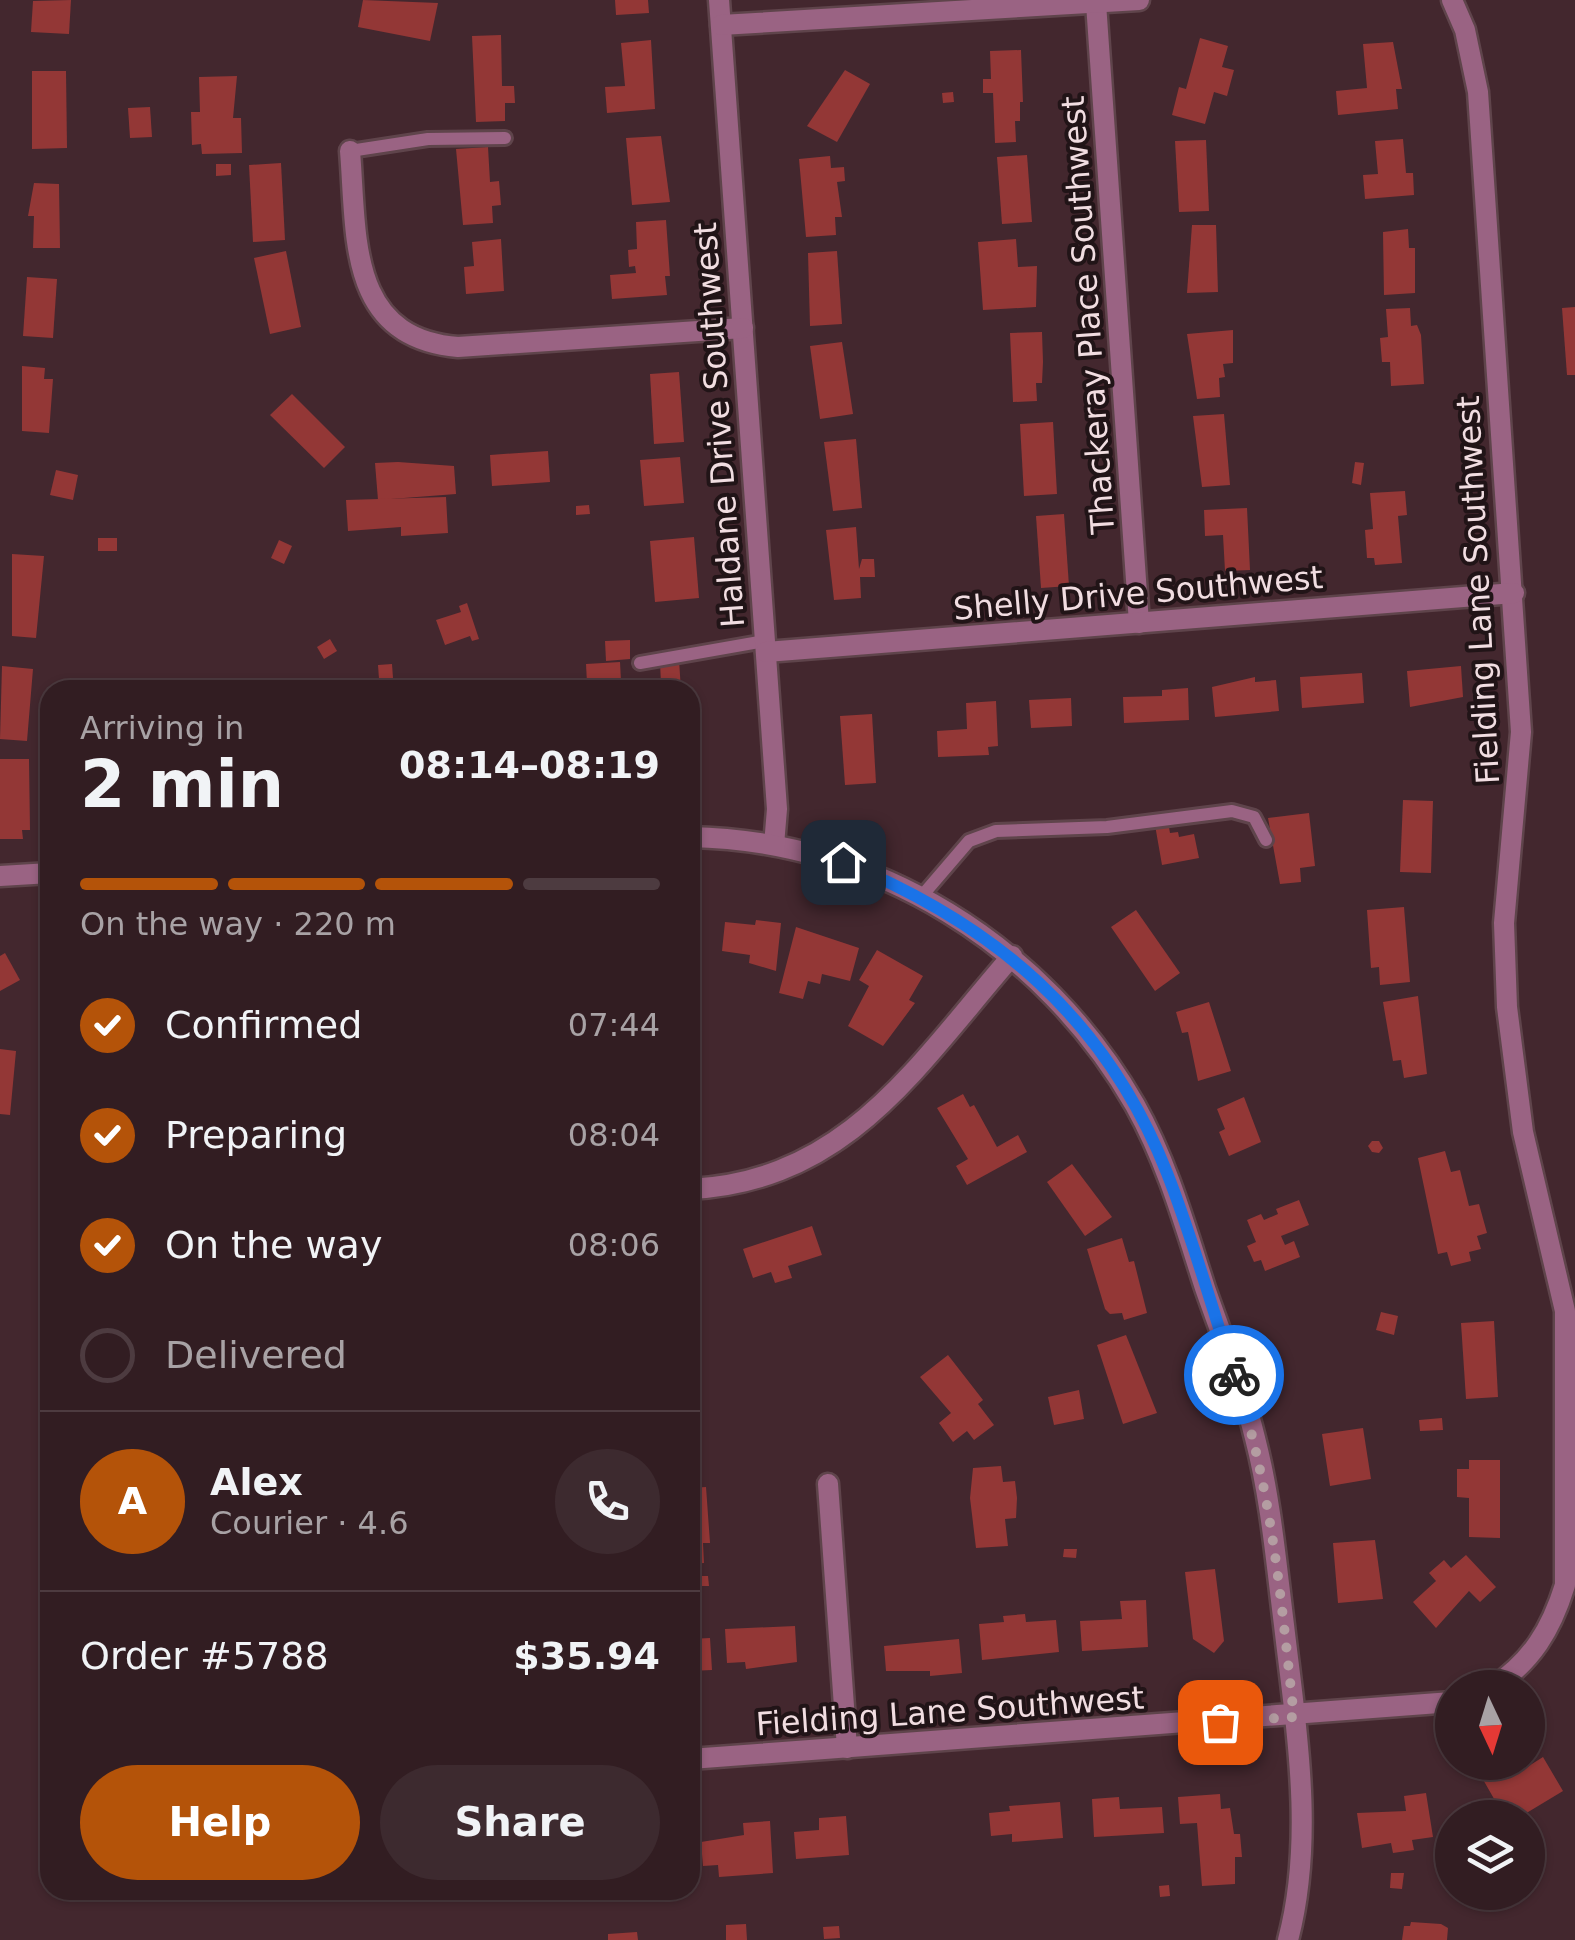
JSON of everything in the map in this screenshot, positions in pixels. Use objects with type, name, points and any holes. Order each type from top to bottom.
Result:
[{"type":"street","name":"Haldane Drive Southwest","points":[[719,0],[777,809],[774,845]]},
{"type":"street","points":[[721,25],[1138,0]]},
{"type":"street","name":"Fielding Lane Southwest","points":[[1452,0],[1465,30],[1478,92],[1514,593],[1521,732],[1504,923],[1508,1007],[1522,1132],[1565,1311],[1568,1559],[1554,1620],[1536,1651],[1513,1670]]},
{"type":"street","name":"Thackeray Place Southwest","points":[[1096,2],[1139,622]]},
{"type":"street","points":[[350,151],[364,283],[384,317],[416,339],[458,347],[743,328]]},
{"type":"street","name":"Shelly Drive Southwest","points":[[765,646],[1514,593]]},
{"type":"street","points":[[700,838],[774,845],[843,862],[921,897],[1012,956],[1062,1004],[1102,1053],[1136,1107],[1167,1173],[1255,1436],[1270,1508],[1303,1823],[1288,1940]]},
{"type":"street","points":[[0,876],[40,874]]},
{"type":"street","points":[[700,1188],[755,1180],[834,1145],[874,1114],[1012,956]]},
{"type":"street","points":[[828,1484],[847,1748]]},
{"type":"street","name":"Fielding Lane Southwest","points":[[700,1758],[1435,1704]]},
{"type":"lane","points":[[350,151],[428,139],[505,138]]},
{"type":"lane","points":[[640,663],[765,646]]},
{"type":"lane","points":[[921,897],[969,841],[996,832],[1107,827],[1232,810],[1254,817],[1266,840]]},
{"type":"building","points":[[71,0],[69,34],[31,32],[33,1]]},
{"type":"building","points":[[363,0],[438,3],[430,41],[358,27]]},
{"type":"building","points":[[615,0],[648,0],[649,13],[616,15]]},
{"type":"building","points":[[501,35],[502,86],[514,86],[515,103],[505,103],[505,121],[476,122],[472,36]]},
{"type":"building","points":[[1200,38],[1228,46],[1222,67],[1234,70],[1227,96],[1214,92],[1205,124],[1172,115],[1179,87],[1186,89]]},
{"type":"building","points":[[651,40],[655,109],[607,113],[605,87],[625,86],[621,43]]},
{"type":"building","points":[[1393,42],[1402,89],[1396,89],[1398,109],[1338,115],[1336,91],[1367,88],[1363,44]]},
{"type":"building","points":[[1021,50],[1023,102],[1020,121],[1015,121],[1016,142],[995,143],[993,93],[983,93],[983,79],[991,79],[990,51]]},
{"type":"building","points":[[845,70],[870,84],[837,142],[807,126]]},
{"type":"building","points":[[32,71],[66,71],[67,148],[32,149]]},
{"type":"building","points":[[237,76],[233,118],[241,118],[242,153],[202,154],[201,144],[192,145],[191,112],[200,112],[199,77]]},
{"type":"building","points":[[953,92],[954,102],[943,103],[942,93]]},
{"type":"building","points":[[150,107],[152,137],[130,138],[128,108]]},
{"type":"building","points":[[661,136],[670,202],[632,205],[626,138]]},
{"type":"building","points":[[1403,139],[1406,173],[1413,173],[1414,195],[1365,199],[1363,175],[1378,174],[1375,141]]},
{"type":"building","points":[[1206,140],[1209,211],[1179,212],[1175,141]]},
{"type":"building","points":[[488,147],[490,182],[499,181],[501,205],[492,206],[493,223],[463,225],[456,149]]},
{"type":"building","points":[[1027,155],[1032,222],[1002,224],[997,157]]},
{"type":"building","points":[[830,156],[831,168],[844,167],[845,181],[837,182],[842,217],[835,217],[836,235],[806,237],[799,159]]},
{"type":"building","points":[[281,163],[285,240],[253,242],[249,165]]},
{"type":"building","points":[[216,164],[231,164],[231,175],[216,176]]},
{"type":"building","points":[[34,183],[59,184],[60,248],[33,248],[34,216],[28,216]]},
{"type":"building","points":[[666,220],[670,276],[665,276],[667,295],[612,299],[610,275],[636,273],[635,266],[629,267],[628,250],[637,249],[636,222]]},
{"type":"building","points":[[1192,225],[1216,225],[1218,292],[1187,293]]},
{"type":"building","points":[[1408,229],[1409,248],[1415,248],[1415,293],[1384,295],[1383,232]]},
{"type":"building","points":[[501,239],[504,291],[466,294],[464,267],[474,266],[472,242]]},
{"type":"building","points":[[1016,239],[1018,267],[1037,266],[1036,307],[983,310],[978,242]]},
{"type":"building","points":[[286,251],[301,327],[270,334],[254,258]]},
{"type":"building","points":[[837,251],[842,324],[810,326],[808,253]]},
{"type":"building","points":[[27,277],[57,279],[53,338],[23,336]]},
{"type":"building","points":[[1575,307],[1575,375],[1567,375],[1562,308]]},
{"type":"building","points":[[1410,308],[1411,326],[1417,325],[1421,335],[1424,384],[1391,386],[1390,362],[1382,362],[1380,338],[1388,337],[1386,309]]},
{"type":"building","points":[[1233,330],[1233,363],[1223,364],[1225,377],[1219,378],[1220,397],[1197,399],[1187,334]]},
{"type":"building","points":[[1042,332],[1042,383],[1036,383],[1037,401],[1013,402],[1010,333]]},
{"type":"building","points":[[842,342],[853,414],[820,419],[810,346]]},
{"type":"building","points":[[22,366],[45,368],[44,379],[53,379],[49,433],[22,431]]},
{"type":"building","points":[[679,372],[684,442],[654,444],[650,374]]},
{"type":"building","points":[[292,394],[345,447],[324,468],[270,415]]},
{"type":"building","points":[[1224,414],[1230,485],[1202,487],[1193,416]]},
{"type":"building","points":[[1053,422],[1057,494],[1024,496],[1020,424]]},
{"type":"building","points":[[856,439],[862,508],[833,511],[824,442]]},
{"type":"building","points":[[548,451],[550,482],[492,486],[490,455]]},
{"type":"building","points":[[680,457],[684,503],[644,506],[640,460]]},
{"type":"building","points":[[1355,462],[1364,463],[1361,485],[1352,483]]},
{"type":"building","points":[[375,463],[454,466],[456,494],[378,500]]},
{"type":"building","points":[[56,470],[78,475],[73,500],[50,495]]},
{"type":"building","points":[[1405,491],[1407,515],[1398,516],[1402,563],[1375,565],[1374,558],[1367,558],[1365,530],[1373,529],[1370,493]]},
{"type":"building","points":[[446,497],[448,533],[401,536],[401,527],[348,531],[346,500]]},
{"type":"building","points":[[589,505],[590,514],[576,515],[576,506]]},
{"type":"building","points":[[1247,508],[1250,570],[1225,571],[1223,535],[1205,536],[1204,510]]},
{"type":"building","points":[[1064,514],[1069,586],[1041,588],[1036,516]]},
{"type":"building","points":[[856,527],[859,569],[862,559],[874,559],[875,577],[860,577],[861,598],[834,600],[826,530]]},
{"type":"building","points":[[694,537],[699,598],[655,602],[650,541]]},
{"type":"building","points":[[98,538],[117,538],[117,551],[98,551]]},
{"type":"building","points":[[279,540],[292,546],[284,564],[271,558]]},
{"type":"building","points":[[12,554],[44,556],[36,638],[12,636]]},
{"type":"building","points":[[467,603],[479,639],[472,641],[470,636],[445,645],[436,620],[461,612],[459,606]]},
{"type":"building","points":[[330,639],[337,651],[324,659],[317,647]]},
{"type":"building","points":[[630,640],[630,659],[606,661],[605,641]]},
{"type":"building","points":[[679,660],[680,680],[661,680],[660,662]]},
{"type":"building","points":[[620,662],[621,680],[587,680],[586,664]]},
{"type":"building","points":[[392,664],[393,678],[379,679],[378,665]]},
{"type":"building","points":[[2,666],[33,669],[27,741],[0,739]]},
{"type":"building","points":[[1461,666],[1463,697],[1410,707],[1407,671]]},
{"type":"building","points":[[1362,673],[1364,703],[1302,708],[1300,677]]},
{"type":"building","points":[[1255,677],[1255,682],[1276,680],[1279,711],[1215,717],[1212,687]]},
{"type":"building","points":[[1188,688],[1189,720],[1124,723],[1123,697],[1162,696],[1162,690]]},
{"type":"building","points":[[1071,698],[1072,726],[1031,728],[1029,700]]},
{"type":"building","points":[[996,701],[998,746],[988,747],[989,755],[938,757],[937,731],[967,729],[966,703]]},
{"type":"building","points":[[872,714],[876,783],[845,785],[840,716]]},
{"type":"building","points":[[0,759],[29,759],[30,830],[22,830],[23,839],[0,839]]},
{"type":"building","points":[[1403,800],[1433,801],[1431,873],[1400,872]]},
{"type":"building","points":[[1309,813],[1315,866],[1300,868],[1301,882],[1280,884],[1268,818]]},
{"type":"building","points":[[1168,822],[1170,833],[1178,832],[1179,837],[1194,834],[1199,858],[1162,865],[1155,825]]},
{"type":"building","points":[[1404,907],[1410,982],[1380,985],[1379,967],[1371,968],[1367,910]]},
{"type":"building","points":[[1136,910],[1180,973],[1155,991],[1111,927]]},
{"type":"building","points":[[756,920],[781,923],[776,971],[749,963],[750,955],[722,951],[725,922],[755,925]]},
{"type":"building","points":[[796,927],[859,948],[850,981],[822,974],[820,984],[808,981],[803,999],[779,993]]},
{"type":"building","points":[[877,950],[923,976],[909,1000],[915,1003],[883,1046],[848,1026],[869,986],[859,980]]},
{"type":"building","points":[[5,953],[20,980],[0,991],[0,956]]},
{"type":"building","points":[[1418,996],[1427,1074],[1404,1078],[1401,1060],[1393,1061],[1383,1002]]},
{"type":"building","points":[[1209,1002],[1231,1071],[1198,1081],[1188,1032],[1182,1033],[1176,1012]]},
{"type":"building","points":[[0,1049],[16,1051],[10,1115],[0,1114]]},
{"type":"building","points":[[963,1094],[970,1107],[974,1105],[997,1147],[1018,1135],[1027,1152],[967,1185],[956,1166],[968,1159],[937,1108]]},
{"type":"building","points":[[1244,1097],[1261,1142],[1229,1156],[1219,1132],[1225,1129],[1217,1109]]},
{"type":"building","points":[[1379,1141],[1383,1148],[1379,1153],[1368,1146]]},
{"type":"building","points":[[1445,1151],[1451,1172],[1460,1170],[1469,1206],[1479,1204],[1487,1233],[1477,1236],[1481,1249],[1469,1252],[1471,1261],[1451,1266],[1447,1252],[1438,1254],[1418,1158]]},
{"type":"building","points":[[1072,1164],[1112,1217],[1085,1236],[1047,1182]]},
{"type":"building","points":[[1299,1200],[1309,1225],[1281,1236],[1285,1245],[1294,1241],[1300,1257],[1265,1271],[1261,1260],[1254,1262],[1247,1246],[1256,1242],[1247,1220],[1261,1214],[1264,1220],[1278,1214],[1276,1209]]},
{"type":"building","points":[[812,1226],[822,1255],[788,1266],[792,1278],[775,1283],[771,1272],[753,1278],[743,1249]]},
{"type":"building","points":[[1122,1238],[1129,1262],[1134,1261],[1147,1313],[1124,1320],[1122,1313],[1110,1314],[1105,1309],[1087,1249]]},
{"type":"building","points":[[1381,1312],[1398,1316],[1394,1335],[1376,1330]]},
{"type":"building","points":[[1494,1321],[1498,1397],[1466,1399],[1461,1323]]},
{"type":"building","points":[[1126,1335],[1157,1413],[1123,1424],[1097,1345]]},
{"type":"building","points":[[948,1355],[983,1400],[978,1404],[994,1425],[974,1440],[967,1431],[953,1442],[939,1423],[951,1413],[920,1377]]},
{"type":"building","points":[[1079,1390],[1084,1419],[1054,1425],[1048,1397]]},
{"type":"building","points":[[1442,1418],[1443,1430],[1420,1431],[1419,1420]]},
{"type":"building","points":[[1363,1428],[1371,1479],[1330,1486],[1322,1434]]},
{"type":"building","points":[[1469,1460],[1500,1460],[1500,1538],[1469,1537],[1469,1498],[1457,1497],[1457,1469],[1469,1469]]},
{"type":"building","points":[[1001,1466],[1003,1482],[1015,1481],[1017,1498],[1016,1518],[1005,1519],[1008,1546],[976,1548],[970,1498],[973,1468]]},
{"type":"building","points":[[700,1487],[706,1487],[710,1543],[703,1543],[704,1563],[700,1563]]},
{"type":"building","points":[[1375,1540],[1383,1599],[1338,1603],[1333,1543]]},
{"type":"building","points":[[1064,1549],[1077,1549],[1076,1558],[1063,1557]]},
{"type":"building","points":[[1466,1555],[1496,1587],[1480,1602],[1469,1591],[1436,1628],[1413,1602],[1436,1581],[1429,1573],[1444,1560],[1451,1568]]},
{"type":"building","points":[[1215,1569],[1224,1641],[1214,1653],[1193,1639],[1185,1572]]},
{"type":"building","points":[[700,1576],[708,1576],[709,1586],[700,1586]]},
{"type":"building","points":[[1146,1600],[1148,1647],[1082,1651],[1080,1621],[1122,1619],[1120,1601]]},
{"type":"building","points":[[1025,1614],[1026,1622],[1056,1620],[1059,1652],[982,1660],[979,1624],[1004,1622],[1003,1616]]},
{"type":"building","points":[[795,1626],[797,1662],[746,1669],[745,1662],[727,1663],[725,1629]]},
{"type":"building","points":[[700,1638],[710,1638],[712,1670],[700,1671]]},
{"type":"building","points":[[959,1639],[962,1673],[930,1676],[930,1671],[886,1671],[884,1646]]},
{"type":"building","points":[[1545,1760],[1563,1791],[1545,1802],[1495,1800],[1483,1780],[1545,1780]]},
{"type":"building","points":[[1426,1793],[1433,1837],[1412,1840],[1414,1850],[1393,1853],[1391,1843],[1362,1848],[1357,1813],[1406,1811],[1404,1796]]},
{"type":"building","points":[[1220,1794],[1221,1809],[1230,1808],[1234,1834],[1240,1834],[1242,1857],[1235,1857],[1235,1884],[1202,1886],[1197,1823],[1180,1824],[1178,1797]]},
{"type":"building","points":[[1119,1797],[1120,1809],[1162,1807],[1164,1833],[1094,1837],[1092,1799]]},
{"type":"building","points":[[1060,1802],[1063,1838],[1012,1842],[1012,1834],[991,1836],[989,1813],[1010,1811],[1009,1806]]},
{"type":"building","points":[[846,1816],[849,1855],[796,1859],[794,1832],[819,1830],[819,1818]]},
{"type":"building","points":[[770,1821],[773,1873],[719,1877],[718,1865],[703,1866],[701,1842],[744,1835],[743,1823]]},
{"type":"building","points":[[1391,1873],[1404,1873],[1402,1889],[1390,1888]]},
{"type":"building","points":[[1169,1885],[1170,1896],[1160,1897],[1159,1886]]},
{"type":"building","points":[[1411,1922],[1441,1924],[1448,1928],[1447,1940],[1402,1940],[1404,1926]]},
{"type":"building","points":[[746,1924],[747,1940],[726,1940],[726,1925]]},
{"type":"building","points":[[839,1926],[840,1938],[824,1939],[823,1927]]},
{"type":"building","points":[[637,1932],[638,1940],[608,1940],[608,1934]]},
{"type":"way so far","points":[[1220,1722],[1294,1717],[1270,1508],[1255,1436],[1234,1375]]},
{"type":"route","points":[[843,862],[902,886],[958,917],[1012,956],[1062,1004],[1102,1053],[1136,1107],[1167,1173],[1234,1375]]}]
